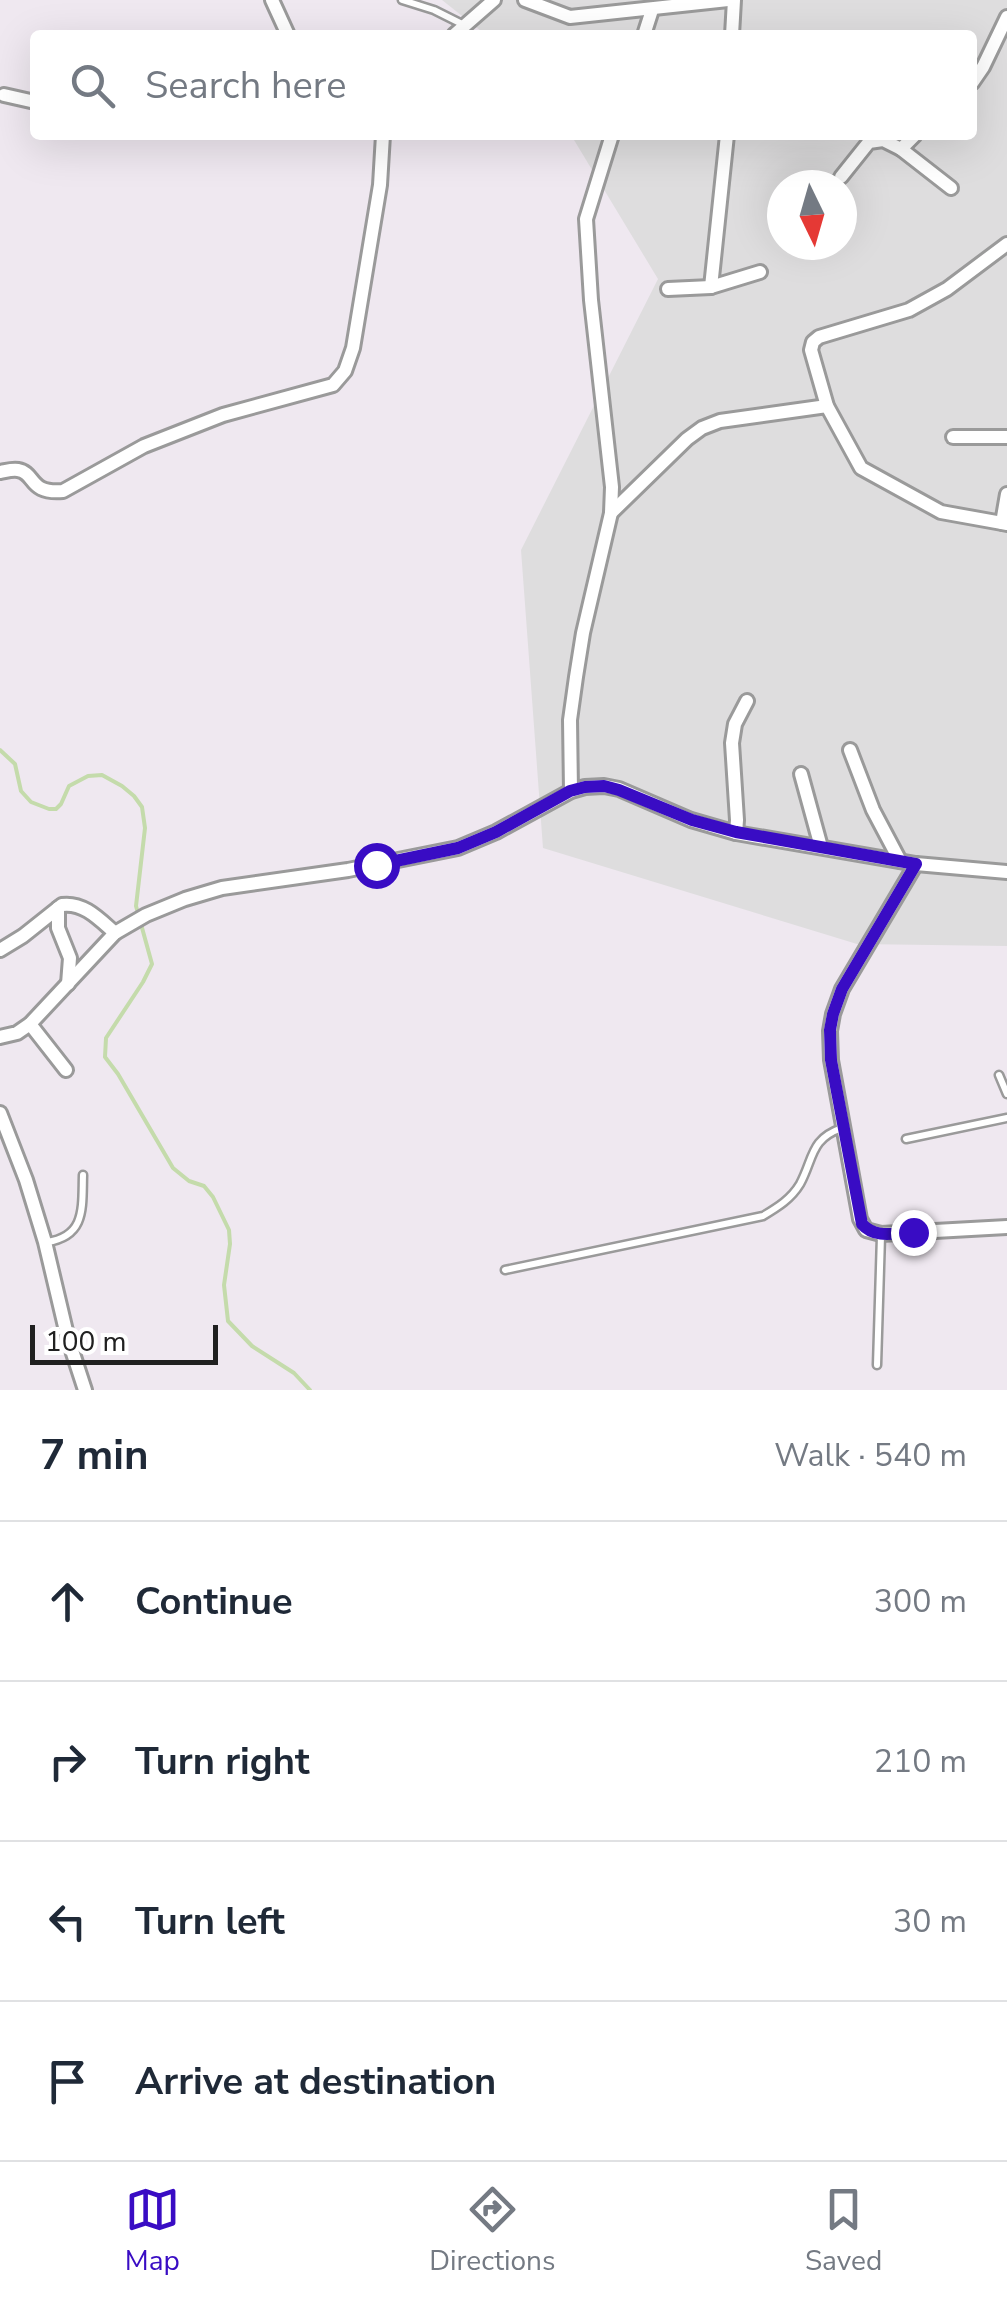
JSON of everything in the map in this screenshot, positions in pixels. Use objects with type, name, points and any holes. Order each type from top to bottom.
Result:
[{"type":"street","points":[[272,0],[286,30]]},
{"type":"street","points":[[460,30],[494,0]]},
{"type":"street","points":[[525,0],[570,16],[731,0],[732,30]]},
{"type":"street","points":[[559,0],[570,16]]},
{"type":"street","points":[[646,30],[652,10]]},
{"type":"street","points":[[977,76],[1007,19]]},
{"type":"street","points":[[4,95],[30,101]]},
{"type":"street","points":[[0,472],[18,470],[38,488],[63,491],[144,446],[224,415],[332,386],[345,371],[353,348],[380,185],[383,140]]},
{"type":"street","points":[[570,791],[570,720],[576,678],[612,513],[586,219],[610,140]]},
{"type":"street","points":[[711,287],[726,140]]},
{"type":"street","points":[[847,170],[869,142],[883,140],[952,188]]},
{"type":"street","points":[[901,149],[909,140]]},
{"type":"street","points":[[1007,244],[947,289],[909,310],[819,337],[811,350],[828,406],[861,468],[941,512],[1004,523],[1007,494]]},
{"type":"street","points":[[668,290],[711,287],[760,272]]},
{"type":"street","points":[[612,513],[702,428],[720,421],[828,406]]},
{"type":"street","points":[[953,437],[1007,437]]},
{"type":"street","points":[[736,832],[732,743],[735,724],[747,701]]},
{"type":"street","points":[[850,750],[873,810],[900,860]]},
{"type":"street","points":[[801,774],[821,847]]},
{"type":"street","points":[[0,1038],[18,1033],[30,1024],[121,929],[146,915],[222,888],[348,870],[458,848],[585,787],[619,790],[692,820],[736,832],[916,864],[1007,872]]},
{"type":"street","points":[[916,864],[842,989],[830,1030],[831,1060],[860,1218],[866,1230],[881,1234],[1007,1227]]},
{"type":"street","points":[[0,950],[69,903],[121,929]]},
{"type":"street","points":[[58,908],[58,928],[70,958],[68,984]]},
{"type":"street","points":[[30,1024],[66,1070]]},
{"type":"street","points":[[0,1113],[26,1180],[85,1390]]},
{"type":"lane","points":[[402,0],[465,25]]},
{"type":"lane","points":[[999,1075],[1007,1094]]},
{"type":"lane","points":[[906,1139],[1007,1118]]},
{"type":"lane","points":[[505,1270],[763,1216],[786,1202],[794,1192],[819,1140],[844,1127]]},
{"type":"lane","points":[[45,1242],[67,1237],[73,1230],[82,1208],[83,1174]]},
{"type":"lane","points":[[877,1365],[881,1234]]},
{"type":"shaded area","points":[[442,0],[1007,0],[1007,946],[857,944],[543,848],[521,550],[658,279],[574,140],[977,140],[977,30],[480,30]]},
{"type":"waterway","points":[[0,750],[15,764],[21,791],[31,802],[56,809],[69,786],[88,776],[102,775],[122,786],[142,807],[145,828],[136,906],[152,964],[106,1038],[105,1057],[173,1168],[189,1181],[204,1186],[229,1230],[224,1285],[228,1321],[252,1346],[294,1373],[310,1390]]},
{"type":"route","points":[[376,865],[458,848],[570,791],[604,786],[692,820],[736,832],[916,864],[842,989],[830,1030],[831,1060],[862,1224],[872,1233],[913,1232]]}]
